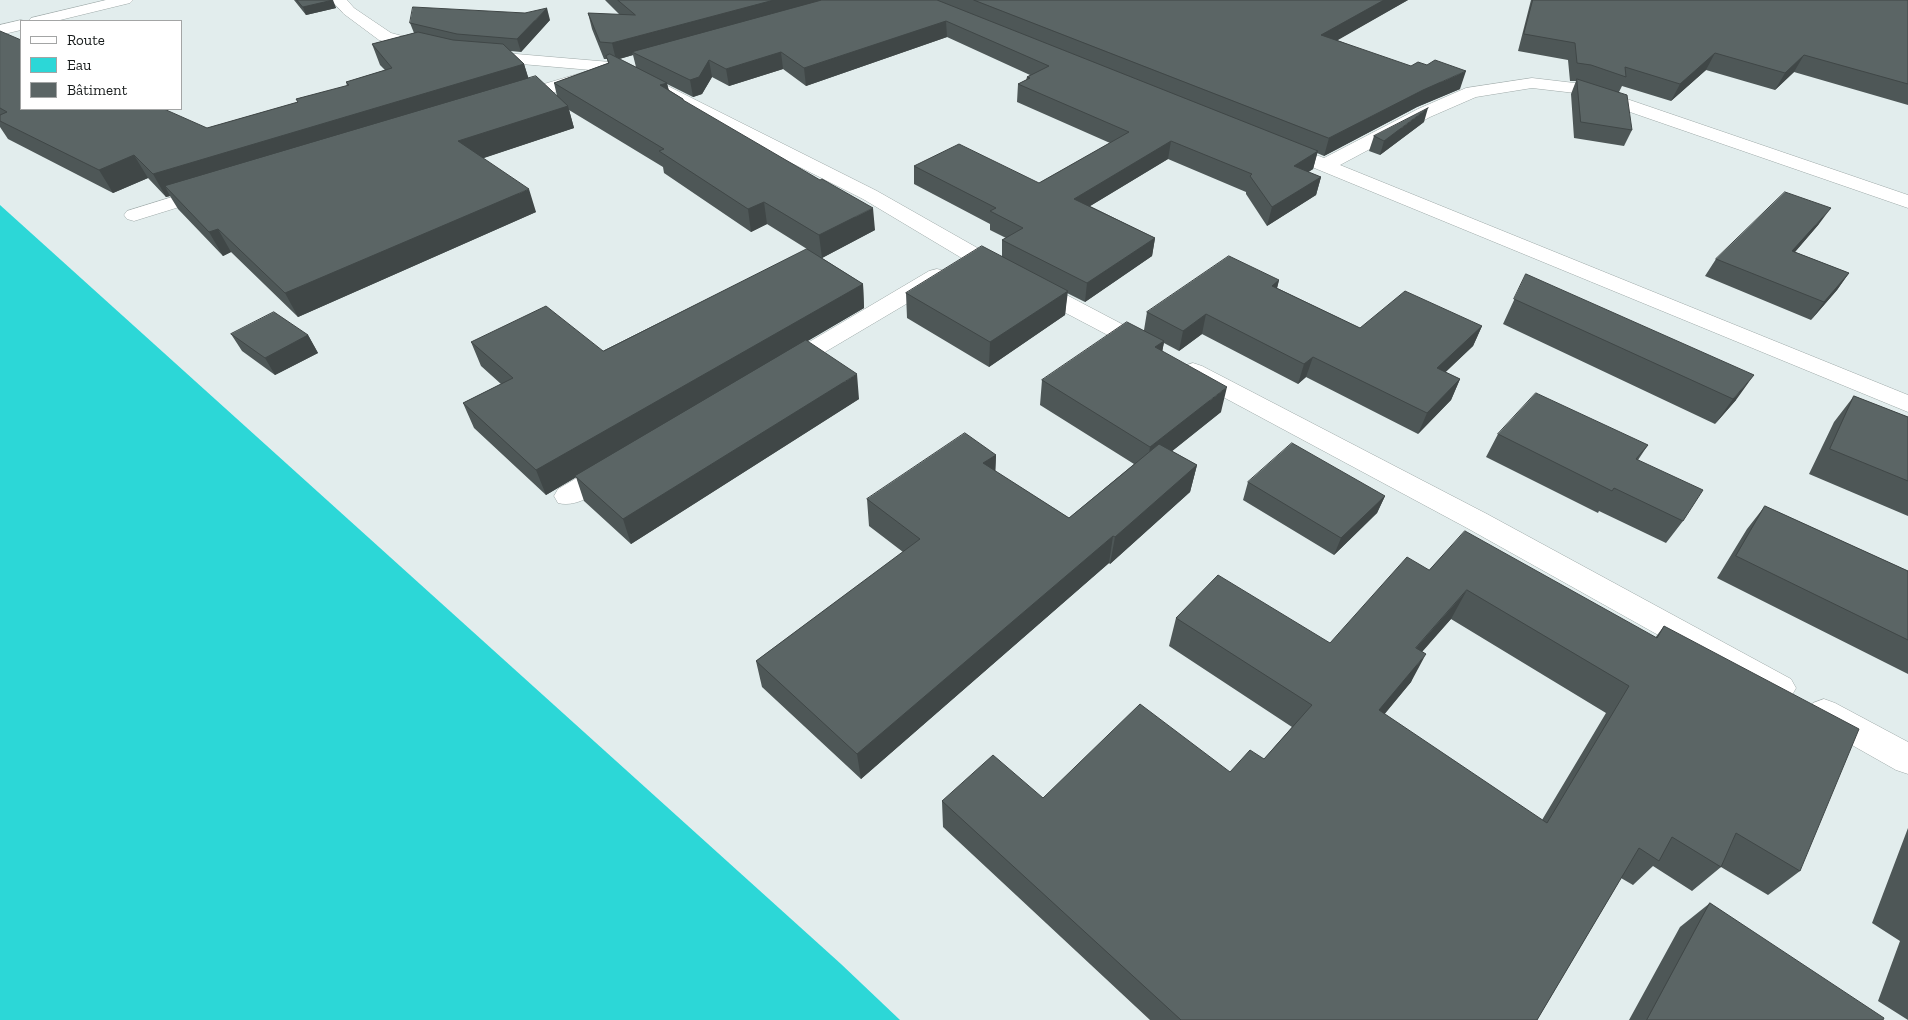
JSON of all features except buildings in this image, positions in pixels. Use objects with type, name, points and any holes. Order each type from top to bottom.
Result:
[{"type":"street","points":[[41,20],[124,0]]},
{"type":"street","points":[[338,0],[349,11],[385,37],[442,50]]},
{"type":"street","points":[[0,30],[20,25]]},
{"type":"street","points":[[461,54],[616,67],[870,195],[973,255],[1476,521],[1908,759]]},
{"type":"street","points":[[501,102],[644,59]]},
{"type":"street","points":[[1325,165],[1424,113],[1472,92],[1532,83],[1577,88],[1722,136],[1908,202]]},
{"type":"street","points":[[1261,139],[1908,404]]},
{"type":"street","points":[[134,215],[228,186]]},
{"type":"street","points":[[770,375],[973,255]]},
{"type":"street","points":[[568,496],[635,455]]},
{"type":"water","points":[[0,205],[841,964],[900,1020],[0,1020]]}]
